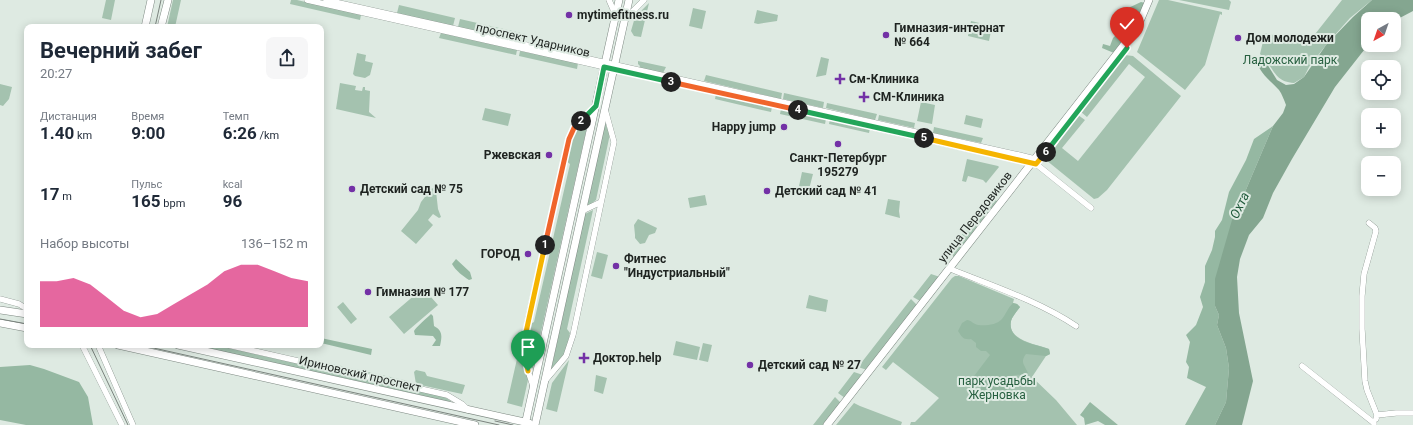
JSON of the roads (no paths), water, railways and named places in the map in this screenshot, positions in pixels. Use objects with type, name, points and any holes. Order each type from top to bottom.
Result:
[{"type":"main road","points":[[146,24],[151,0]]},
{"type":"main road","points":[[163,24],[168,0]]},
{"type":"main road","points":[[525,424],[620,0]]},
{"type":"main road","points":[[535,425],[629,0]]},
{"type":"main road","name":"улица Передовиков","points":[[832,425],[953,270],[1134,31],[1150,0]]},
{"type":"main road","name":"улица Передовиков","points":[[827,425],[1034,162],[1134,38],[1145,21],[1154,0]]},
{"type":"main road","points":[[0,310],[24,314]]},
{"type":"main road","points":[[0,323],[24,327]]},
{"type":"main road","name":"Ириновский проспект","points":[[131,348],[476,425]]},
{"type":"main road","name":"Ириновский проспект","points":[[191,348],[525,424],[535,425]]},
{"type":"street","name":"проспект Ударников","points":[[307,0],[876,125],[1034,162],[1091,208]]},
{"type":"street","name":"проспект Ударников","points":[[326,0],[605,65]]},
{"type":"street","points":[[609,0],[616,17]]},
{"type":"street","points":[[625,19],[644,0]]},
{"type":"street","points":[[533,386],[528,371],[523,346],[560,177],[571,133],[596,106]]},
{"type":"street","points":[[544,382],[569,352],[614,142],[605,108]]},
{"type":"street","points":[[582,211],[601,202]]},
{"type":"street","points":[[1302,366],[1374,424],[1377,415],[1365,381],[1362,329],[1362,296],[1364,278],[1376,232],[1375,228],[1369,223]]},
{"type":"street","points":[[953,270],[1040,305],[1058,314],[1076,326]]},
{"type":"street","points":[[0,299],[19,304],[24,307]]},
{"type":"street","points":[[84,348],[122,425]]},
{"type":"street","points":[[99,348],[133,425]]},
{"type":"street","points":[[241,348],[448,395],[468,410]]},
{"type":"street","points":[[1377,415],[1413,413]]},
{"type":"water","name":"Охта","points":[[1372,0],[1413,0],[1413,11],[1401,17],[1401,12],[1361,12],[1361,52],[1362,52],[1335,87],[1273,193],[1263,218],[1249,235],[1240,259],[1237,277],[1239,313],[1253,381],[1242,425],[1215,425],[1226,402],[1229,368],[1226,348],[1217,325],[1219,315],[1215,306],[1215,279],[1236,206],[1245,192],[1273,126],[1283,113],[1286,105],[1280,92],[1260,69],[1257,61],[1260,58],[1264,59],[1277,80],[1286,85],[1294,84],[1304,77],[1326,45]]},
{"type":"tram line","points":[[156,24],[161,0]]},
{"type":"tram line","points":[[0,319],[24,323]]},
{"type":"tram line","points":[[91,348],[128,425]]},
{"type":"tram line","points":[[153,348],[499,425]]},
{"type":"tram line","points":[[495,421],[513,425]]},
{"type":"place","name":"mytimefitness.ru","points":[[569,15]]},
{"type":"place","name":"Гимназия-интернат № 664","points":[[886,35]]},
{"type":"place","name":"Дом молодежи","points":[[1238,38]]},
{"type":"place","name":"См-Клиника","points":[[840,79]]},
{"type":"place","name":"СМ-Клиника","points":[[864,97]]},
{"type":"place","name":"Happy jump","points":[[784,127]]},
{"type":"place","name":"Санкт-Петербург 195279","points":[[838,144]]},
{"type":"place","name":"Ржевская","points":[[549,155]]},
{"type":"place","name":"Детский сад № 75","points":[[352,189]]},
{"type":"place","name":"Детский сад № 41","points":[[767,191]]},
{"type":"place","name":"ГОРОД","points":[[528,254]]},
{"type":"place","name":"Фитнес \"Индустриальный\"","points":[[616,266]]},
{"type":"place","name":"Гимназия № 177","points":[[368,292]]},
{"type":"place","name":"Доктор.help","points":[[584,358]]},
{"type":"place","name":"Детский сад № 27","points":[[750,365]]},
{"type":"park label","name":"Ладожский парк","points":[[1290,60]]},
{"type":"park label","name":"парк усадьбы Жерновка","points":[[997,388]]}]
